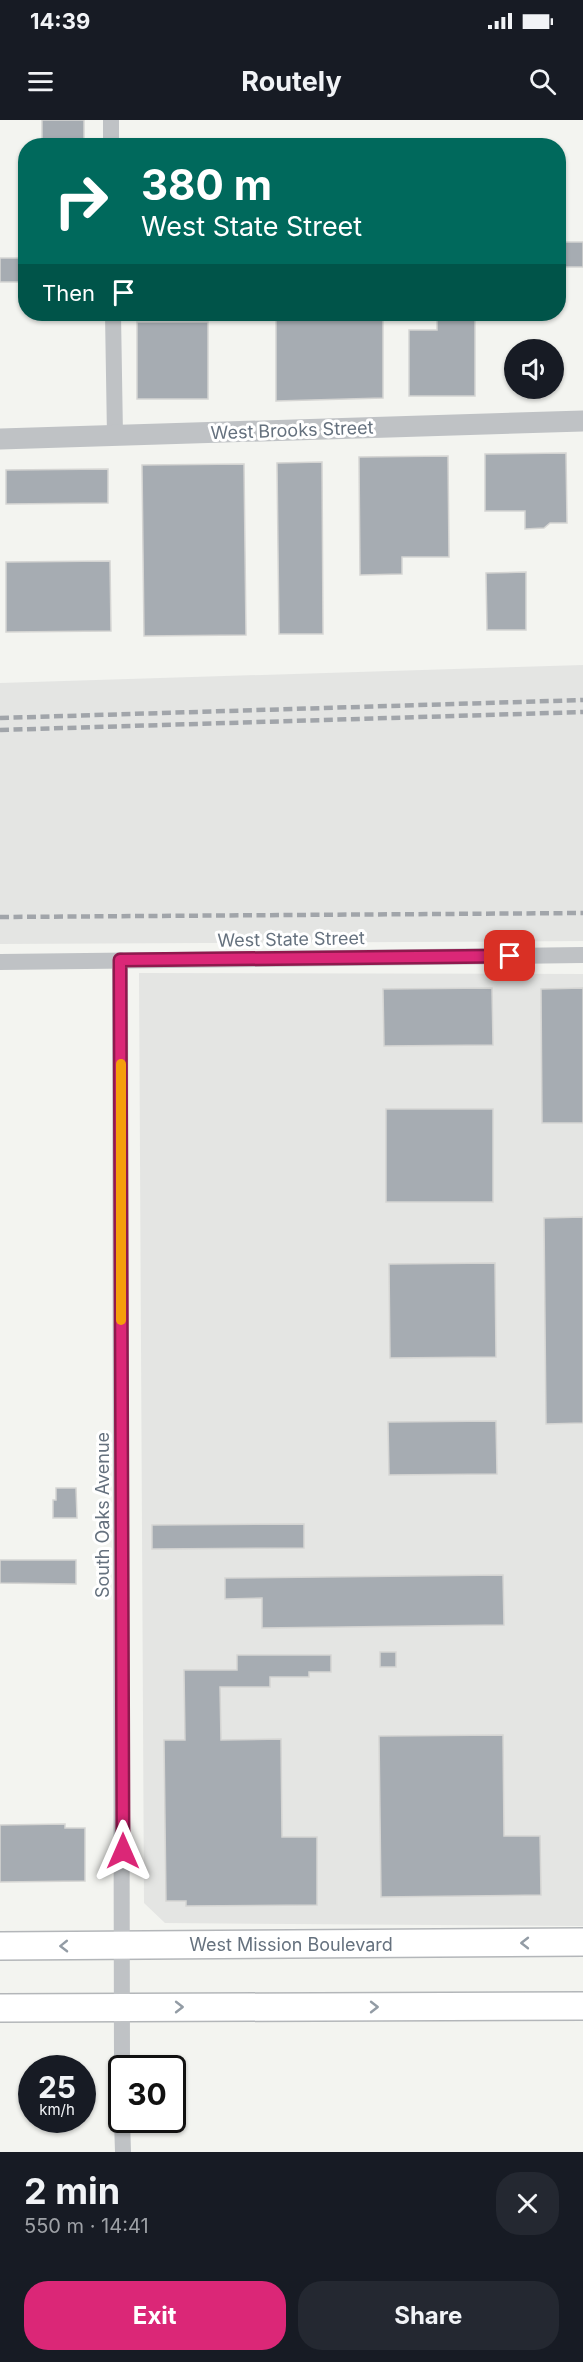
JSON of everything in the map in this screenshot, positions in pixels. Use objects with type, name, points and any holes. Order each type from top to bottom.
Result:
[{"type":"main road","name":"West Mission Boulevard","points":[[0,1946],[583,1942]]},
{"type":"main road","points":[[0,2008],[583,2006]]},
{"type":"street","points":[[111,120],[111,138]]},
{"type":"street","points":[[113,321],[115,436]]},
{"type":"street","name":"West Brooks Street","points":[[0,439],[583,421]]},
{"type":"street","name":"West State Street","points":[[0,962],[583,956]]},
{"type":"street","name":"South Oaks Avenue","points":[[120,960],[122,2055]]},
{"type":"street","points":[[122,2133],[123,2152]]},
{"type":"shaded area","points":[[583,665],[583,941],[0,944],[0,683]]},
{"type":"shaded area","points":[[139,973],[583,974],[583,1926],[165,1923],[144,1903]]},
{"type":"building","points":[[42,120],[84,120],[84,138],[42,138]]},
{"type":"building","points":[[566,242],[583,242],[583,267],[566,267]]},
{"type":"building","points":[[0,258],[18,258],[18,282],[0,282]]},
{"type":"building","points":[[276,321],[383,321],[383,398],[276,401]]},
{"type":"building","points":[[437,321],[475,321],[475,396],[409,396],[409,330],[437,330]]},
{"type":"building","points":[[137,322],[208,322],[208,399],[137,399]]},
{"type":"building","points":[[566,453],[567,523],[550,523],[544,528],[525,529],[525,511],[485,511],[485,454]]},
{"type":"building","points":[[448,456],[449,557],[402,557],[402,574],[360,575],[359,457]]},
{"type":"building","points":[[322,462],[323,634],[279,634],[277,463]]},
{"type":"building","points":[[244,464],[246,635],[144,636],[142,465]]},
{"type":"building","points":[[108,469],[108,503],[6,504],[6,470]]},
{"type":"building","points":[[110,561],[111,631],[6,632],[6,562]]},
{"type":"building","points":[[526,572],[526,630],[487,630],[486,573]]},
{"type":"building","points":[[492,988],[493,1045],[384,1046],[383,989]]},
{"type":"building","points":[[583,988],[583,1123],[542,1123],[541,989]]},
{"type":"building","points":[[386,1109],[493,1109],[493,1202],[386,1202]]},
{"type":"building","points":[[583,1217],[583,1423],[546,1424],[544,1218]]},
{"type":"building","points":[[495,1263],[496,1357],[390,1358],[389,1264]]},
{"type":"building","points":[[496,1421],[497,1474],[389,1475],[388,1422]]},
{"type":"building","points":[[56,1488],[76,1488],[77,1518],[53,1518]]},
{"type":"building","points":[[304,1524],[304,1548],[152,1549],[152,1525]]},
{"type":"building","points":[[0,1560],[76,1560],[76,1584],[0,1583]]},
{"type":"building","points":[[503,1575],[504,1625],[262,1628],[262,1598],[225,1599],[225,1578]]},
{"type":"building","points":[[380,1652],[396,1652],[396,1667],[380,1667]]},
{"type":"building","points":[[237,1655],[331,1655],[331,1672],[309,1672],[309,1677],[270,1677],[270,1687],[220,1687],[221,1740],[281,1739],[282,1837],[317,1837],[317,1905],[186,1906],[186,1901],[166,1901],[164,1740],[185,1740],[184,1670],[237,1670]]},
{"type":"building","points":[[503,1735],[504,1836],[540,1836],[541,1895],[381,1897],[379,1736]]},
{"type":"building","points":[[65,1824],[65,1828],[85,1828],[85,1881],[0,1882],[0,1825]]},
{"type":"railway","points":[[0,718],[583,700]]},
{"type":"railway","points":[[0,730],[583,712]]},
{"type":"railway","points":[[0,917],[583,913]]},
{"type":"slow traffic","points":[[121,1064],[121,1320]]},
{"type":"route","points":[[123,1851],[120,960],[510,956]]}]
